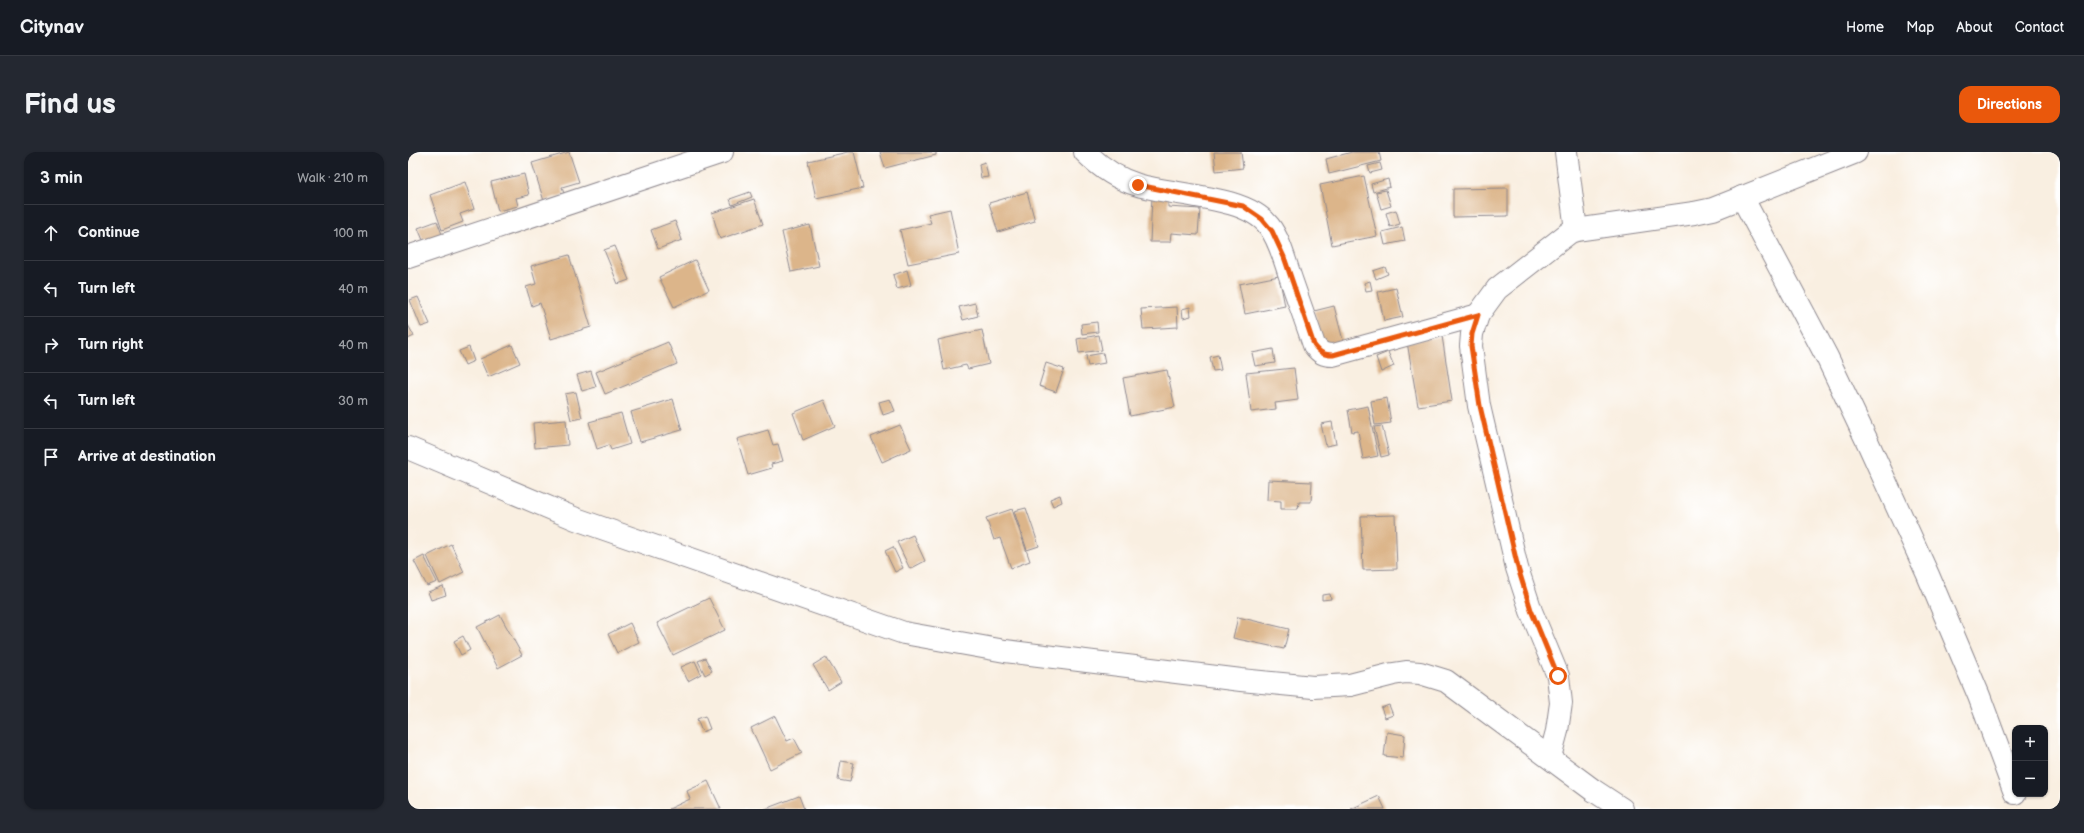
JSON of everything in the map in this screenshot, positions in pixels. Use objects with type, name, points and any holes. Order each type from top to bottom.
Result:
[{"type":"street","points":[[408,257],[722,152]]},
{"type":"street","points":[[1085,152],[1100,166],[1126,181],[1138,185],[1243,206],[1262,219],[1272,231],[1284,257],[1314,345],[1319,352],[1325,355],[1333,355],[1478,315]]},
{"type":"street","points":[[1566,152],[1576,230]]},
{"type":"street","points":[[1550,758],[1557,731],[1561,703],[1558,676],[1531,610],[1518,568],[1481,413],[1471,346],[1472,334],[1478,315],[1491,296],[1504,282],[1565,235],[1576,230],[1713,209],[1856,152]]},
{"type":"street","points":[[1742,197],[1827,357],[1871,450],[1928,575],[1979,696],[2012,786]]},
{"type":"street","points":[[408,448],[576,519],[904,633],[1012,652],[1233,679],[1313,687],[1350,685],[1393,674],[1420,673],[1446,681],[1622,809]]},
{"type":"street","points":[[2016,797],[2020,809]]},
{"type":"building","points":[[569,152],[579,182],[562,187],[564,194],[544,201],[532,163]]},
{"type":"building","points":[[854,152],[863,188],[816,198],[808,161]]},
{"type":"building","points":[[880,152],[936,152],[936,155],[885,168]]},
{"type":"building","points":[[1214,152],[1241,152],[1243,168],[1216,171]]},
{"type":"building","points":[[1352,152],[1379,152],[1381,161],[1329,174],[1326,159]]},
{"type":"building","points":[[985,162],[988,177],[981,178],[979,164]]},
{"type":"building","points":[[1380,163],[1382,170],[1370,173],[1368,166]]},
{"type":"building","points":[[524,174],[529,195],[516,198],[518,206],[498,211],[491,182]]},
{"type":"building","points":[[1364,176],[1377,236],[1332,245],[1320,185]]},
{"type":"building","points":[[1388,179],[1390,187],[1373,192],[1371,184]]},
{"type":"building","points":[[465,182],[474,209],[460,214],[463,222],[442,230],[430,195]]},
{"type":"building","points":[[1508,188],[1508,216],[1453,217],[1453,189]]},
{"type":"building","points":[[1386,190],[1391,206],[1381,209],[1376,192]]},
{"type":"building","points":[[750,192],[752,197],[732,205],[730,199]]},
{"type":"building","points":[[1027,192],[1035,221],[998,232],[989,203]]},
{"type":"building","points":[[1152,196],[1168,197],[1168,207],[1200,209],[1198,235],[1171,233],[1170,242],[1150,242]]},
{"type":"building","points":[[754,199],[763,224],[720,239],[712,213]]},
{"type":"building","points":[[950,209],[959,254],[908,264],[900,230],[931,223],[928,214]]},
{"type":"building","points":[[1396,210],[1400,224],[1390,227],[1386,213]]},
{"type":"building","points":[[437,221],[443,237],[425,245],[418,228]]},
{"type":"building","points":[[675,221],[682,240],[658,249],[651,230]]},
{"type":"building","points":[[810,225],[819,266],[791,272],[782,232]]},
{"type":"building","points":[[1402,227],[1405,241],[1385,245],[1382,232]]},
{"type":"building","points":[[615,246],[629,280],[618,284],[604,250]]},
{"type":"building","points":[[569,255],[591,327],[551,339],[540,303],[532,306],[526,287],[536,284],[531,266]]},
{"type":"building","points":[[695,260],[709,290],[674,307],[659,277]]},
{"type":"building","points":[[1385,267],[1388,274],[1376,279],[1373,271]]},
{"type":"building","points":[[907,270],[911,285],[897,289],[893,275]]},
{"type":"building","points":[[1279,276],[1285,306],[1245,314],[1239,284]]},
{"type":"building","points":[[1370,281],[1372,290],[1366,291],[1364,283]]},
{"type":"building","points":[[1396,288],[1403,317],[1384,321],[1378,292]]},
{"type":"building","points":[[418,297],[430,324],[421,327],[410,300]]},
{"type":"building","points":[[975,303],[978,316],[963,320],[959,307]]},
{"type":"building","points":[[1334,306],[1344,344],[1324,350],[1314,311]]},
{"type":"building","points":[[1177,307],[1178,327],[1143,329],[1141,309]]},
{"type":"building","points":[[1190,307],[1191,316],[1183,318],[1182,309]]},
{"type":"building","points":[[1097,322],[1098,332],[1082,334],[1081,324]]},
{"type":"building","points":[[408,325],[414,336],[408,339]]},
{"type":"building","points":[[982,330],[989,364],[968,369],[966,365],[944,370],[938,340]]},
{"type":"building","points":[[1099,335],[1102,350],[1079,353],[1077,339]]},
{"type":"building","points":[[1442,336],[1452,401],[1418,406],[1407,342]]},
{"type":"building","points":[[668,342],[677,364],[605,394],[596,372]]},
{"type":"building","points":[[512,345],[520,363],[488,377],[480,359]]},
{"type":"building","points":[[469,347],[474,361],[465,365],[459,351]]},
{"type":"building","points":[[1273,349],[1275,363],[1255,366],[1252,353]]},
{"type":"building","points":[[1388,352],[1394,366],[1381,372],[1376,357]]},
{"type":"building","points":[[1103,353],[1105,363],[1088,366],[1086,356]]},
{"type":"building","points":[[1218,355],[1221,370],[1213,371],[1210,357]]},
{"type":"building","points":[[1046,363],[1064,369],[1056,392],[1039,386]]},
{"type":"building","points":[[1294,368],[1298,400],[1275,403],[1276,409],[1251,412],[1246,373]]},
{"type":"building","points":[[1167,370],[1175,407],[1130,416],[1123,378]]},
{"type":"building","points":[[591,371],[596,387],[582,391],[577,375]]},
{"type":"building","points":[[576,392],[582,418],[571,420],[565,394]]},
{"type":"building","points":[[1387,398],[1391,423],[1375,425],[1371,401]]},
{"type":"building","points":[[673,399],[682,430],[640,442],[631,412]]},
{"type":"building","points":[[890,399],[895,411],[883,415],[879,402]]},
{"type":"building","points":[[824,400],[835,426],[803,440],[793,413]]},
{"type":"building","points":[[1368,406],[1378,456],[1363,459],[1358,431],[1352,432],[1348,410]]},
{"type":"building","points":[[621,413],[630,444],[611,450],[609,445],[597,449],[589,422]]},
{"type":"building","points":[[566,420],[568,445],[535,448],[533,423]]},
{"type":"building","points":[[1332,422],[1336,444],[1326,446],[1321,424]]},
{"type":"building","points":[[900,425],[911,449],[882,462],[871,437]]},
{"type":"building","points":[[1382,426],[1389,455],[1381,457],[1374,427]]},
{"type":"building","points":[[768,430],[773,445],[778,444],[783,461],[771,464],[772,468],[748,475],[737,439]]},
{"type":"building","points":[[1268,480],[1312,482],[1311,502],[1299,502],[1298,509],[1281,509],[1281,501],[1267,500]]},
{"type":"building","points":[[1060,495],[1062,502],[1053,506],[1050,499]]},
{"type":"building","points":[[1026,508],[1039,546],[1027,550],[1014,511]]},
{"type":"building","points":[[1012,509],[1030,561],[1011,568],[1000,538],[994,540],[986,518]]},
{"type":"building","points":[[1395,515],[1397,569],[1363,570],[1361,516]]},
{"type":"building","points":[[913,535],[925,561],[910,569],[897,542]]},
{"type":"building","points":[[451,544],[464,572],[440,584],[427,556]]},
{"type":"building","points":[[893,547],[903,568],[895,572],[885,551]]},
{"type":"building","points":[[424,556],[437,582],[427,586],[414,561]]},
{"type":"building","points":[[443,586],[446,595],[431,600],[428,592]]},
{"type":"building","points":[[1330,594],[1331,599],[1322,600],[1322,595]]},
{"type":"building","points":[[709,598],[725,630],[673,655],[657,623]]},
{"type":"building","points":[[500,615],[522,655],[498,668],[477,627]]},
{"type":"building","points":[[1238,617],[1289,629],[1284,649],[1233,638]]},
{"type":"building","points":[[630,623],[639,642],[617,653],[608,634]]},
{"type":"building","points":[[463,636],[470,650],[461,655],[454,641]]},
{"type":"building","points":[[826,657],[841,682],[828,690],[813,665]]},
{"type":"building","points":[[705,658],[712,671],[705,675],[698,661]]},
{"type":"building","points":[[695,661],[701,674],[688,681],[681,667]]},
{"type":"building","points":[[1389,705],[1393,715],[1385,718],[1381,708]]},
{"type":"building","points":[[705,716],[710,729],[702,732],[697,719]]},
{"type":"building","points":[[775,716],[787,741],[794,738],[802,753],[770,769],[751,728]]},
{"type":"building","points":[[1387,732],[1405,735],[1403,758],[1384,756]]},
{"type":"building","points":[[841,761],[854,763],[850,782],[838,780]]},
{"type":"building","points":[[708,781],[721,809],[669,809],[690,799],[687,791]]},
{"type":"building","points":[[799,796],[804,809],[765,809]]},
{"type":"building","points":[[1379,796],[1385,809],[1351,809]]},
{"type":"route","points":[[1138,185],[1243,206],[1253,211],[1262,219],[1272,231],[1284,257],[1314,345],[1319,352],[1325,355],[1333,355],[1478,315],[1472,334],[1471,346],[1480,406],[1518,568],[1531,610],[1558,676]]}]
